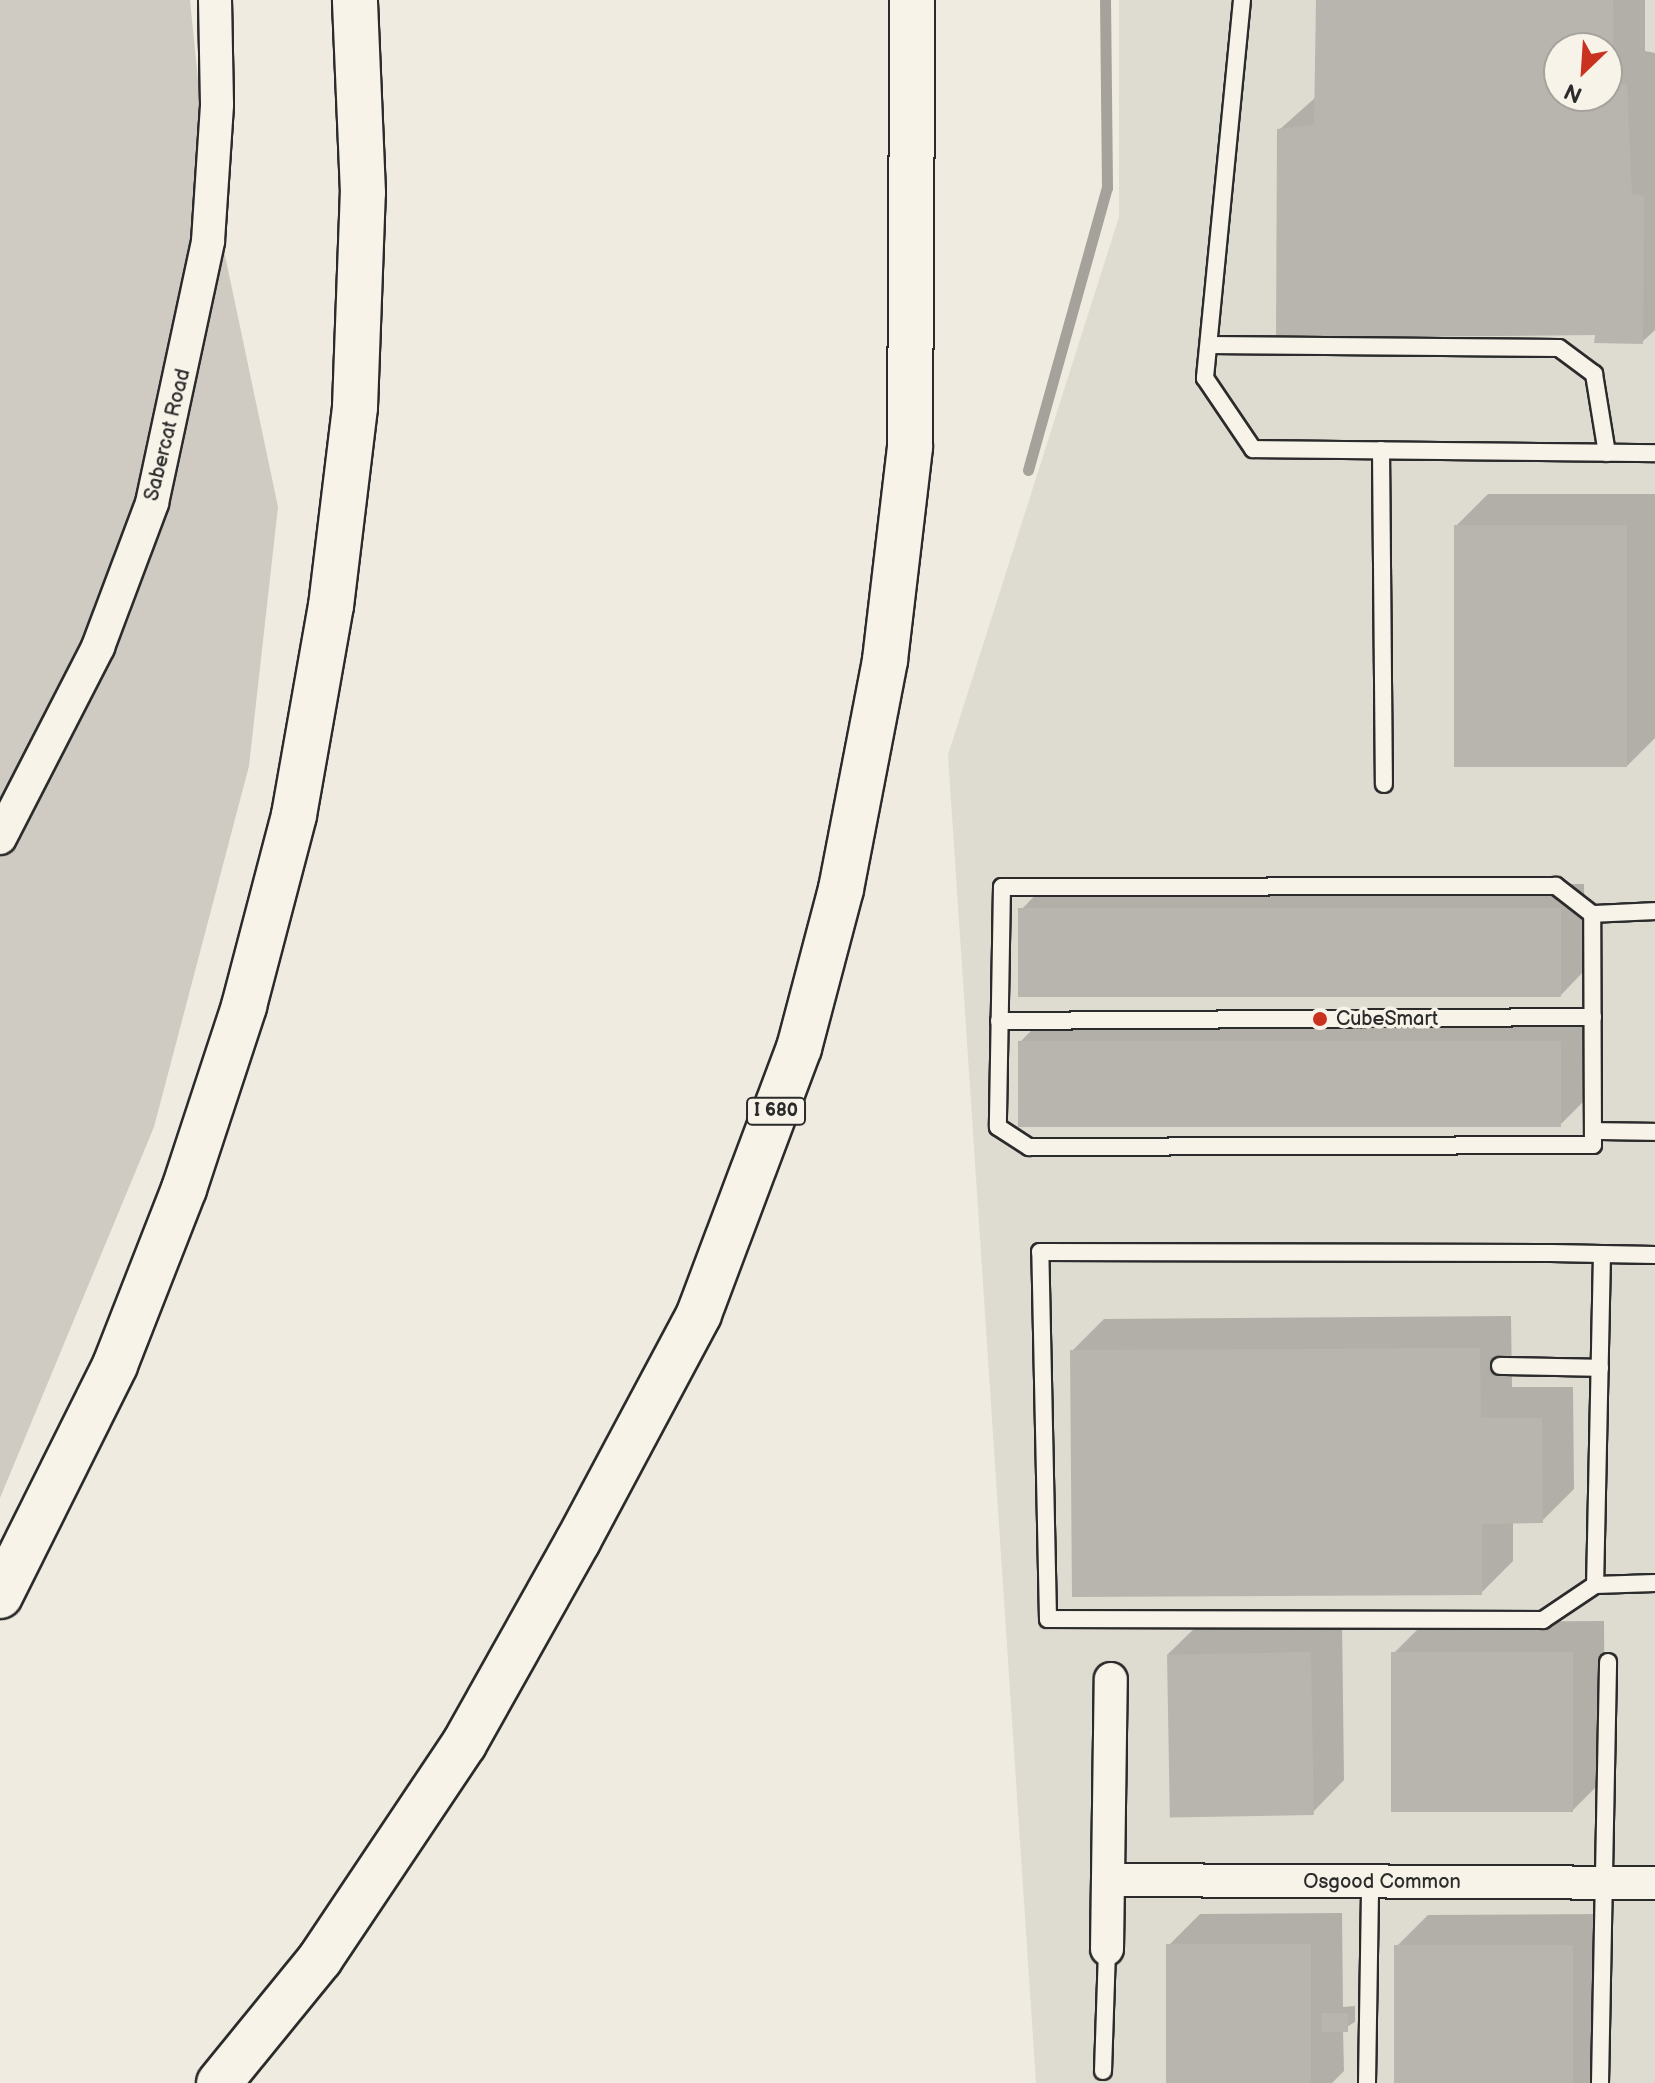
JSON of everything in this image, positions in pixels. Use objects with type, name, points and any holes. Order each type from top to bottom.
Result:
[{"type":"highway","points":[[0,1596],[115,1365],[184,1189],[244,1006],[294,815],[331,606],[355,407],[363,193],[355,0]]},
{"type":"highway","name":"I 680","points":[[219,2083],[320,1959],[464,1744],[571,1555],[699,1314],[799,1048],[841,889],[885,660],[910,447],[912,0]]},
{"type":"street","name":"Sabercat Road","points":[[0,838],[98,647],[163,459],[208,241],[217,104],[215,0]]},
{"type":"street","points":[[1107,1949],[1111,1679]]},
{"type":"street","name":"Osgood Common","points":[[1109,1880],[1655,1883]]},
{"type":"lane","points":[[1242,0],[1205,378],[1253,449],[1655,453]]},
{"type":"lane","points":[[1209,345],[1559,348],[1594,374],[1607,453]]},
{"type":"lane","points":[[1381,450],[1384,784]]},
{"type":"lane","points":[[1655,911],[1592,914],[1556,886],[1002,887],[998,1127],[1029,1147],[1593,1138],[1655,1132]]},
{"type":"lane","points":[[1592,914],[1593,1138]]},
{"type":"lane","points":[[999,1021],[1593,1017]]},
{"type":"lane","points":[[1655,1255],[1040,1252],[1048,1619],[1543,1620],[1595,1585],[1655,1583]]},
{"type":"lane","points":[[1595,1585],[1602,1254]]},
{"type":"lane","points":[[1500,1366],[1600,1368]]},
{"type":"lane","points":[[1600,2083],[1601,1883],[1608,1662]]},
{"type":"lane","points":[[1367,2083],[1370,1882]]},
{"type":"lane","points":[[1103,2071],[1107,1949]]},
{"type":"shaded area","points":[[0,0],[190,0],[207,170],[278,507],[249,766],[154,1127],[0,1498]]},
{"type":"shaded area","points":[[1119,0],[1655,0],[1655,2083],[1036,2083],[948,755],[1119,217]]},
{"type":"building","points":[[1316,0],[1613,0],[1613,32],[1543,32],[1543,112],[1623,112],[1623,84],[1627,84],[1632,194],[1644,196],[1643,344],[1594,343],[1595,335],[1276,338],[1277,129],[1314,125]]},
{"type":"building","points":[[1454,525],[1627,525],[1627,767],[1454,767]]},
{"type":"building","points":[[1018,908],[1561,908],[1561,997],[1018,997]]},
{"type":"building","points":[[1018,1041],[1561,1041],[1561,1127],[1018,1127]]},
{"type":"building","points":[[1480,1348],[1481,1418],[1542,1418],[1543,1523],[1482,1524],[1482,1595],[1072,1597],[1070,1350]]},
{"type":"building","points":[[1311,1652],[1314,1815],[1170,1817],[1167,1655]]},
{"type":"building","points":[[1391,1652],[1573,1652],[1573,1812],[1391,1812]]},
{"type":"building","points":[[1166,1944],[1311,1944],[1311,2083],[1166,2083]]},
{"type":"building","points":[[1394,1945],[1573,1945],[1573,2083],[1394,2083]]},
{"type":"building","points":[[1322,2013],[1348,2013],[1348,2032],[1322,2032]]},
{"type":"waterway","points":[[1028,470],[1107,188],[1105,0]]},
{"type":"place","name":"CubeSmart","points":[[1320,1019]]}]
